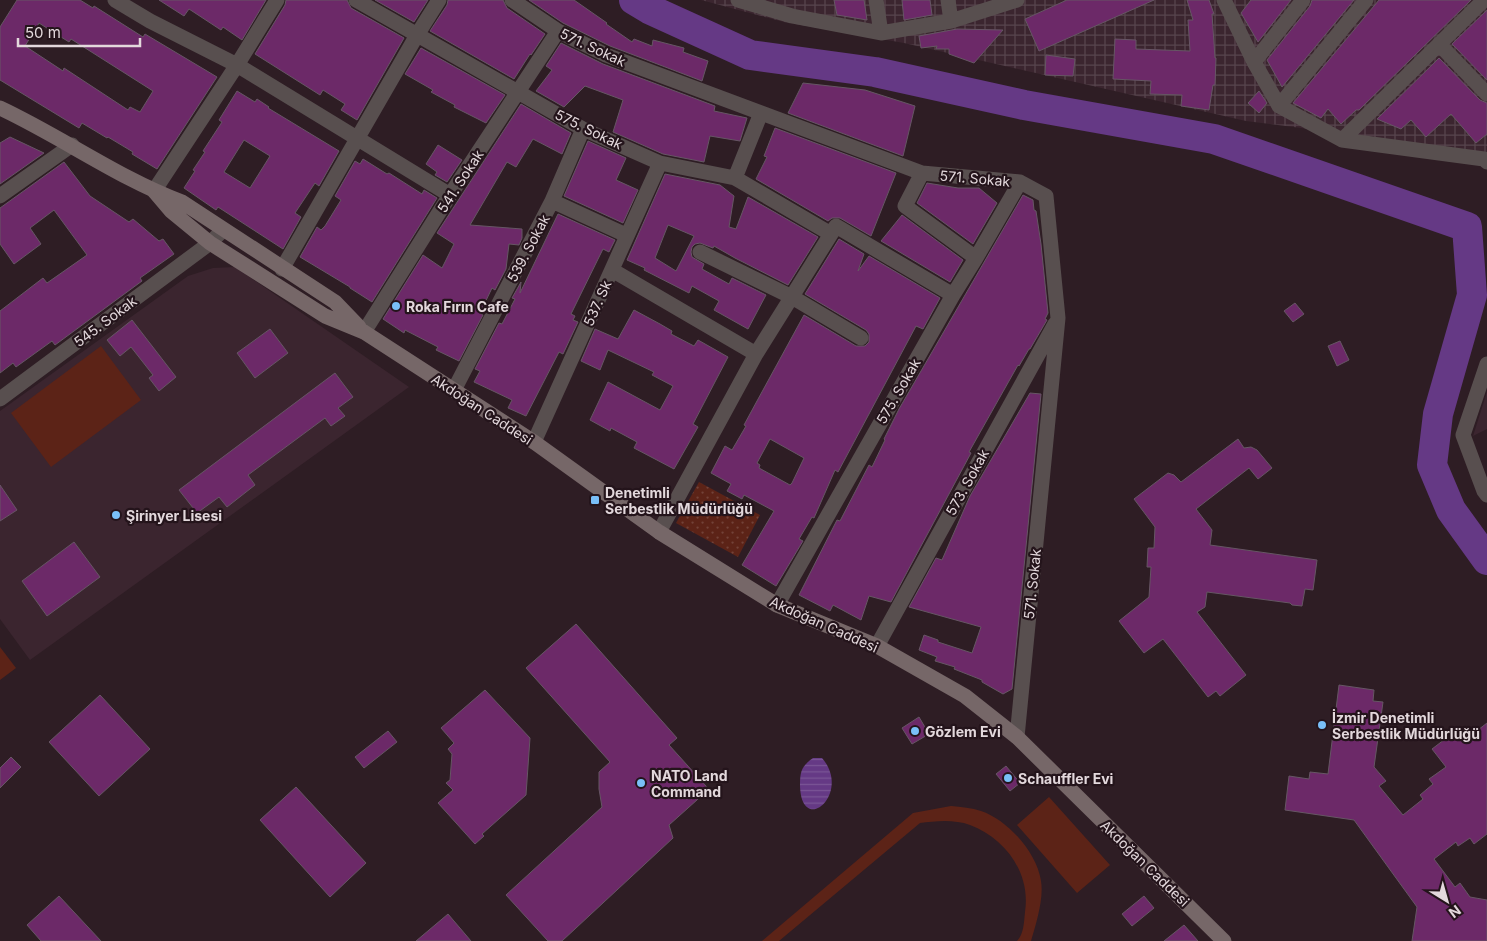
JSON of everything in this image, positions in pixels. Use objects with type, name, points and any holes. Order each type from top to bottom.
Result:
[{"type":"main road","name":"Akdoğan Caddesi","points":[[0,108],[154,191],[182,202],[335,302],[364,332]]},
{"type":"main road","name":"Akdoğan Caddesi","points":[[0,120],[72,146]]},
{"type":"main road","name":"Akdoğan Caddesi","points":[[154,191],[172,211],[210,243],[325,316],[364,332],[534,442],[659,532],[777,605],[877,646],[965,696],[1016,737],[1224,941]]},
{"type":"street","points":[[115,0],[150,21],[237,65],[357,140],[450,195]]},
{"type":"street","points":[[154,191],[237,65],[276,0]]},
{"type":"street","name":"575. Sokak","points":[[356,0],[584,129],[660,163],[735,178],[952,295],[777,605]]},
{"type":"street","points":[[282,269],[439,0]]},
{"type":"street","name":"571. Sokak","points":[[512,0],[558,31],[606,55],[922,173],[1020,182],[1046,196],[1058,318],[1016,737]]},
{"type":"street","points":[[738,0],[792,16],[881,33],[951,20],[1016,0]]},
{"type":"street","points":[[791,0],[792,16]]},
{"type":"street","points":[[876,0],[881,33]]},
{"type":"street","points":[[948,0],[951,20]]},
{"type":"street","points":[[1224,0],[1254,62],[1279,106],[1342,140],[1486,159]]},
{"type":"street","points":[[1254,62],[1303,0]]},
{"type":"street","points":[[1279,106],[1366,0]]},
{"type":"street","points":[[1342,140],[1484,0]]},
{"type":"street","name":"541. Sokak","points":[[364,332],[450,195],[558,31]]},
{"type":"street","points":[[1439,44],[1487,94]]},
{"type":"street","points":[[735,178],[761,113]]},
{"type":"street","name":"539. Sokak","points":[[454,390],[552,201],[584,129]]},
{"type":"street","points":[[0,196],[72,146]]},
{"type":"street","name":"537. Sk","points":[[534,442],[660,163]]},
{"type":"street","points":[[922,173],[905,206],[976,258]]},
{"type":"street","points":[[952,295],[1020,182]]},
{"type":"street","points":[[552,201],[626,235]]},
{"type":"street","name":"545. Sokak","points":[[0,399],[210,243],[223,230]]},
{"type":"street","points":[[659,532],[756,354],[834,230]]},
{"type":"street","points":[[700,252],[792,297],[861,338]]},
{"type":"street","points":[[612,270],[756,354]]},
{"type":"street","name":"573. Sokak","points":[[877,646],[1058,318]]},
{"type":"street","points":[[1487,364],[1463,435],[1487,495]]},
{"type":"shaded area","points":[[701,0],[1487,0],[1487,169],[1479,163],[1364,136],[1246,121],[904,43],[784,22]]},
{"type":"shaded area","name":"Şirinyer Lisesi","points":[[235,267],[409,387],[30,660],[0,619],[0,411],[188,276],[213,268]]},
{"type":"shaded area","points":[[101,346],[141,400],[51,467],[11,413]]},
{"type":"shaded area","points":[[1487,392],[1487,429],[1473,436]]},
{"type":"shaded area","points":[[699,482],[760,515],[738,557],[676,523]]},
{"type":"shaded area","points":[[0,647],[16,668],[0,680]]},
{"type":"shaded area","points":[[813,758],[822,758],[830,772],[832,785],[829,796],[823,805],[815,809],[808,808],[802,800],[800,784],[802,769]]},
{"type":"shaded area","points":[[1049,797],[1110,865],[1077,893],[1017,825]]},
{"type":"shaded area","points":[[951,806],[970,808],[991,815],[1020,839],[1034,860],[1042,888],[1039,911],[1031,941],[1017,941],[1023,927],[1026,898],[1024,884],[1013,859],[1004,848],[983,831],[964,823],[945,821],[920,823],[779,941],[762,941],[913,813]]},
{"type":"building","points":[[17,0],[80,0],[93,8],[94,6],[143,37],[145,34],[217,77],[157,169],[108,137],[82,123],[79,128],[0,80],[0,27]],"holes":[[[39,23],[69,42],[71,39],[153,91],[140,112],[130,107],[128,110],[64,68],[63,71],[25,46]]]},
{"type":"building","points":[[159,0],[266,0],[242,40],[223,27],[221,30],[189,9],[184,16]]},
{"type":"building","points":[[286,0],[347,0],[351,8],[404,38],[357,120],[341,110],[345,104],[323,90],[320,95],[255,54],[285,5]]},
{"type":"building","points":[[375,0],[428,0],[414,22]]},
{"type":"building","points":[[448,0],[503,0],[507,8],[545,34],[514,79],[430,31],[447,5]]},
{"type":"building","points":[[529,0],[574,0],[632,42],[634,39],[652,46],[653,40],[684,48],[683,52],[708,61],[702,81],[610,46],[563,23]]},
{"type":"building","points":[[834,0],[864,0],[867,20],[837,15]]},
{"type":"building","points":[[902,0],[930,0],[932,15],[904,20]]},
{"type":"building","points":[[1067,0],[1154,0],[1039,51],[1025,19]]},
{"type":"building","points":[[1187,0],[1209,0],[1214,14],[1212,14],[1216,58],[1215,85],[1213,85],[1209,110],[1181,106],[1182,95],[1150,94],[1151,81],[1113,79],[1115,39],[1136,40],[1136,49],[1190,51],[1188,20],[1193,20]]},
{"type":"building","points":[[1251,0],[1291,0],[1258,42],[1241,13]]},
{"type":"building","points":[[1312,0],[1354,0],[1282,87],[1267,60],[1310,6]]},
{"type":"building","points":[[1379,0],[1471,0],[1359,110],[1356,110],[1341,124],[1328,109],[1321,118],[1293,103]]},
{"type":"building","points":[[1487,10],[1487,80],[1452,44]]},
{"type":"building","points":[[957,29],[1003,30],[974,63],[949,54],[949,49],[936,49],[937,46],[921,48],[919,36]]},
{"type":"building","points":[[561,43],[603,64],[715,106],[714,111],[747,118],[740,141],[710,136],[704,162],[663,154],[613,132],[623,100],[585,86],[564,107],[536,91],[552,70],[546,66]]},
{"type":"building","points":[[421,48],[505,95],[486,123],[454,107],[455,105],[431,92],[433,90],[405,74]]},
{"type":"building","points":[[1046,55],[1075,59],[1073,76],[1045,75]]},
{"type":"building","points":[[1439,58],[1480,100],[1487,103],[1487,134],[1476,143],[1451,114],[1426,137],[1411,120],[1401,129],[1377,119]]},
{"type":"building","points":[[803,83],[865,90],[915,106],[903,156],[788,113]]},
{"type":"building","points":[[237,91],[255,102],[257,99],[268,108],[339,151],[319,186],[315,183],[295,213],[301,217],[283,249],[218,207],[216,210],[184,188],[205,152],[203,151],[222,122],[219,120]],"holes":[[[244,140],[270,156],[250,188],[224,172]]]},
{"type":"building","points":[[1259,91],[1267,103],[1259,113],[1248,103]]},
{"type":"building","points":[[521,104],[571,133],[562,154],[533,139],[516,167],[507,162],[470,225],[522,229],[522,238],[519,245],[509,244],[506,269],[495,290],[492,288],[480,313],[483,315],[459,361],[436,350],[438,347],[405,330],[404,333],[383,319],[423,255],[442,268],[454,244],[437,233]]},
{"type":"building","points":[[775,128],[896,173],[871,236],[840,218],[832,218],[828,221],[756,179],[767,157],[764,156]]},
{"type":"building","points":[[10,137],[44,153],[0,184],[0,143]]},
{"type":"building","points":[[588,141],[626,158],[616,180],[638,190],[623,223],[564,196]]},
{"type":"building","points":[[438,145],[462,160],[447,182],[435,175],[437,172],[426,164]]},
{"type":"building","points":[[363,159],[422,194],[424,190],[437,198],[372,302],[300,257],[317,227],[321,230],[325,226],[341,200],[335,196],[355,161],[360,164]]},
{"type":"building","points":[[64,162],[90,196],[129,222],[133,219],[159,241],[163,239],[174,254],[140,278],[142,281],[55,345],[52,341],[16,367],[13,363],[0,373],[0,311],[43,278],[47,283],[87,255],[54,210],[30,228],[41,244],[14,264],[0,244],[0,208]]},
{"type":"building","points":[[665,174],[720,185],[734,196],[729,227],[736,229],[748,197],[818,237],[788,285],[714,246],[713,248],[700,243],[692,247],[692,257],[704,264],[702,269],[729,284],[732,278],[766,295],[748,329],[714,310],[719,301],[692,286],[689,293],[627,260]],"holes":[[[668,225],[694,236],[676,271],[655,258]]]},
{"type":"building","points":[[927,183],[958,188],[979,188],[997,203],[973,244],[917,203]]},
{"type":"building","points":[[1023,195],[1033,200],[1034,210],[1036,211],[1048,313],[1045,319],[1047,320],[1018,365],[969,452],[971,453],[891,602],[869,596],[861,620],[833,605],[830,611],[799,595],[837,520],[840,521],[869,465],[872,467],[899,409]]},
{"type":"building","points":[[558,214],[615,240],[609,252],[603,249],[571,314],[575,316],[573,320],[578,322],[563,354],[559,352],[526,416],[508,408],[512,400],[474,382],[480,371],[475,369],[499,323],[502,324],[515,299],[512,298],[521,282],[520,293]]},
{"type":"building","points":[[902,215],[963,260],[950,282],[881,241]]},
{"type":"building","points":[[839,239],[864,254],[858,271],[869,256],[940,298],[923,329],[916,326],[838,472],[835,470],[814,518],[812,517],[799,539],[803,541],[776,586],[742,565],[774,511],[744,495],[742,499],[727,491],[731,484],[711,473],[725,446],[732,450],[804,315],[856,346],[865,346],[869,342],[869,334],[866,330],[805,294]],"holes":[[[770,439],[804,458],[790,485],[759,468],[760,465],[757,463]]]},
{"type":"building","points":[[1295,303],[1304,314],[1293,322],[1284,311]]},
{"type":"building","points":[[634,310],[672,331],[671,334],[694,346],[698,340],[728,357],[693,424],[698,427],[674,469],[634,448],[637,442],[611,428],[610,431],[590,420],[608,382],[660,410],[673,386],[652,375],[654,372],[608,350],[600,370],[581,361],[595,329],[618,339]]},
{"type":"building","points":[[132,320],[176,377],[159,391],[149,378],[153,375],[131,347],[120,356],[107,340]]},
{"type":"building","points":[[270,329],[288,353],[255,378],[237,353]]},
{"type":"building","points":[[1340,341],[1349,360],[1337,366],[1328,346]]},
{"type":"building","points":[[335,373],[353,397],[338,408],[345,416],[331,426],[325,418],[248,475],[255,485],[227,507],[219,497],[197,513],[179,490]]},
{"type":"building","points":[[1030,393],[1041,394],[1012,689],[1003,694],[982,682],[982,680],[954,669],[955,667],[935,661],[937,657],[919,650],[924,635],[938,640],[938,642],[972,653],[981,627],[909,607],[936,558],[942,560],[970,496]]},
{"type":"building","points":[[1238,439],[1244,448],[1251,447],[1257,450],[1272,468],[1258,479],[1249,468],[1196,509],[1212,530],[1210,545],[1317,560],[1313,590],[1305,589],[1302,606],[1207,592],[1205,607],[1197,612],[1246,675],[1220,696],[1216,691],[1208,697],[1163,639],[1144,653],[1119,621],[1149,597],[1151,567],[1147,567],[1148,548],[1154,548],[1155,527],[1134,499],[1168,473],[1174,475],[1181,482]]},
{"type":"building","points":[[0,485],[17,510],[0,521]]},
{"type":"building","points":[[74,542],[100,577],[47,616],[22,581]]},
{"type":"building","name":"NATO Land Command","points":[[576,624],[677,738],[669,745],[706,786],[707,791],[669,825],[673,838],[562,941],[548,941],[506,895],[602,807],[599,772],[610,762],[526,668]]},
{"type":"building","points":[[1339,685],[1374,690],[1373,701],[1383,702],[1374,767],[1386,781],[1379,786],[1403,815],[1423,799],[1420,795],[1433,784],[1429,779],[1446,767],[1432,749],[1457,730],[1465,740],[1487,723],[1487,834],[1474,844],[1470,838],[1458,846],[1456,842],[1434,859],[1455,887],[1460,883],[1470,897],[1487,900],[1487,941],[1412,941],[1417,907],[1354,820],[1285,810],[1289,776],[1309,779],[1310,772],[1328,774]]},
{"type":"building","points":[[485,690],[530,738],[526,795],[482,834],[484,836],[475,844],[438,803],[453,790],[446,783],[450,780],[452,754],[448,749],[454,743],[441,728]]},
{"type":"building","points":[[100,695],[150,749],[99,796],[49,742]]},
{"type":"building","name":"Gözlem Evi","points":[[919,717],[929,734],[912,744],[902,728]]},
{"type":"building","points":[[388,731],[397,742],[364,768],[355,757]]},
{"type":"building","points":[[11,757],[21,767],[0,788],[0,768]]},
{"type":"building","name":"Schauffler Evi","points":[[1006,766],[1020,783],[1010,791],[996,774]]},
{"type":"building","points":[[296,787],[366,863],[330,897],[260,820]]},
{"type":"building","points":[[59,896],[101,941],[41,941],[27,925]]},
{"type":"building","points":[[1144,896],[1154,908],[1132,926],[1122,914]]},
{"type":"building","points":[[448,914],[471,941],[416,941]]},
{"type":"building","points":[[1184,925],[1198,941],[1164,941]]},
{"type":"waterway","points":[[634,0],[649,9],[750,55],[875,72],[1024,105],[1214,139],[1467,227],[1472,295],[1438,414],[1432,465],[1451,510],[1487,560]]},
{"type":"place","name":"Roka Fırın Cafe","points":[[396,306]]},
{"type":"place","name":"Denetimli Serbestlik Müdürlüğü","points":[[595,500]]},
{"type":"place","name":"Şirinyer Lisesi","points":[[116,515]]},
{"type":"place","name":"İzmir Denetimli Serbestlik Müdürlüğü","points":[[1322,725]]},
{"type":"place","name":"Gözlem Evi","points":[[915,731]]},
{"type":"place","name":"Schauffler Evi","points":[[1008,778]]},
{"type":"place","name":"NATO Land Command","points":[[641,783]]}]
